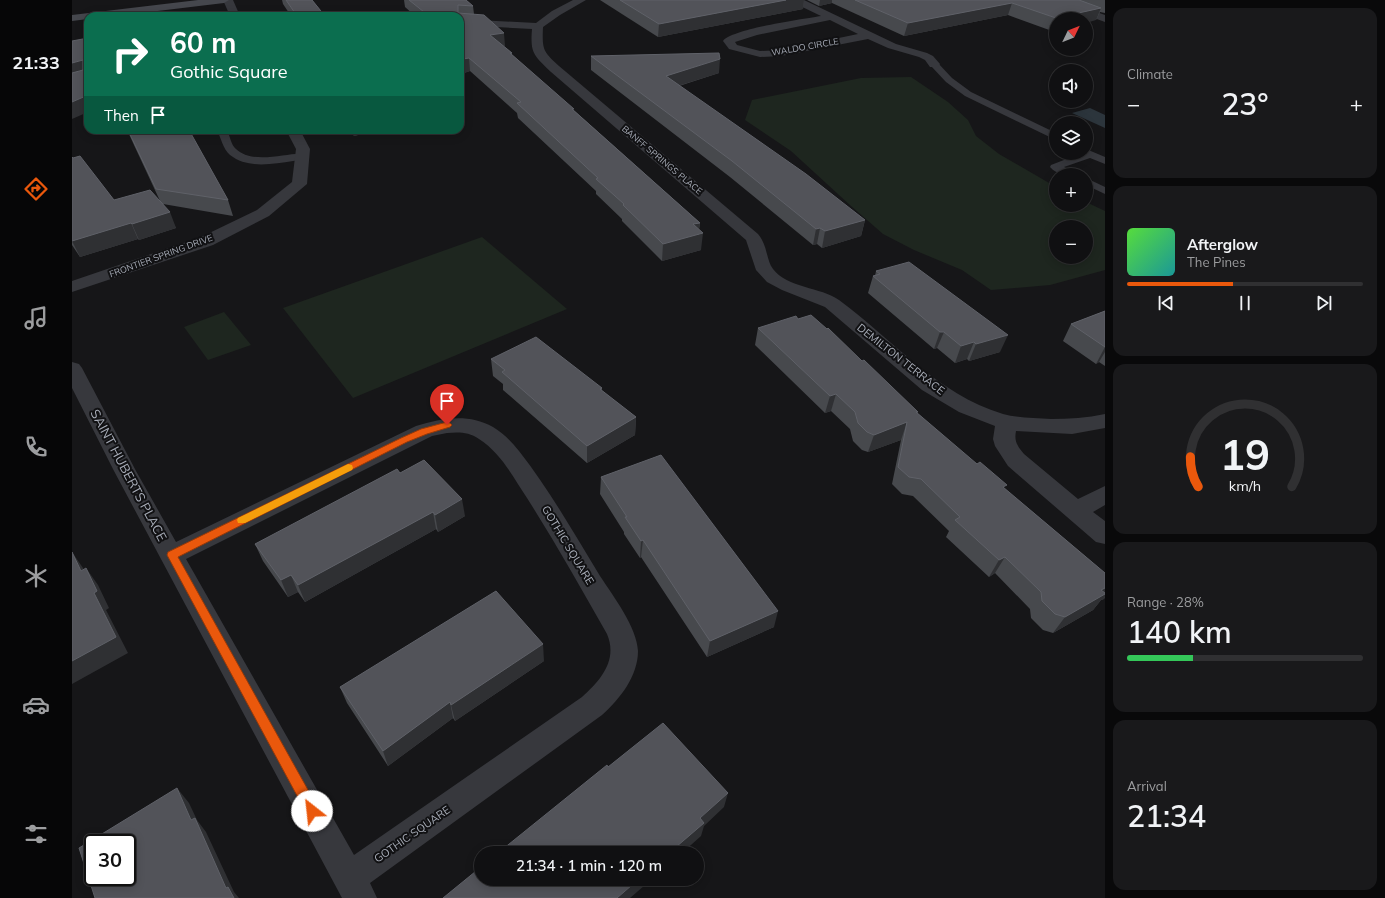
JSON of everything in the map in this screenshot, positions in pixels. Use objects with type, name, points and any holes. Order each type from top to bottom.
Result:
[{"type":"main road","points":[[123,12],[224,0]]},
{"type":"main road","points":[[72,18],[84,17]]},
{"type":"street","points":[[228,0],[234,12]]},
{"type":"street","points":[[464,22],[538,26],[556,13],[581,0]]},
{"type":"street","points":[[796,0],[892,46],[923,55],[929,58],[934,64]]},
{"type":"street","points":[[1054,0],[1105,19]]},
{"type":"street","name":"WALDO CIRCLE","points":[[831,17],[755,32],[737,37],[730,42],[733,47],[746,52],[760,54],[781,53],[869,35]]},
{"type":"street","name":"BANFF SPRINGS PLACE","points":[[538,26],[537,42],[539,53],[555,69],[752,237],[757,242],[762,262],[768,274],[786,285],[820,297],[839,310]]},
{"type":"street","name":"FRONTIER SPRING DRIVE","points":[[72,287],[206,241],[263,213],[299,184],[303,149],[295,134]]},
{"type":"street","name":"DEMILTON TERRACE","points":[[839,310],[936,389],[971,408],[1006,422],[1021,424],[1078,426],[1105,421]]},
{"type":"street","name":"SAINT HUBERTS PLACE","points":[[72,368],[172,555],[354,888]]},
{"type":"street","points":[[1006,422],[1003,442],[1008,451],[1016,460],[1105,535]]},
{"type":"street","name":"GOTHIC SQUARE","points":[[172,555],[424,431],[447,425],[473,427],[486,432],[505,449],[516,464],[554,519],[617,627],[623,640],[624,654],[621,668],[612,686],[602,697],[354,888]]},
{"type":"street","points":[[1076,510],[1105,495]]},
{"type":"lane","points":[[934,64],[949,80],[968,94],[1049,134]]},
{"type":"lane","points":[[224,134],[232,152],[246,160],[273,160],[302,156]]},
{"type":"lane","points":[[1093,155],[1105,161]]},
{"type":"lane","points":[[1057,168],[1055,167],[1072,160]]},
{"type":"lane","points":[[1093,185],[1105,191]]},
{"type":"shaded area","points":[[911,77],[948,102],[968,120],[976,136],[999,154],[1049,183],[1049,212],[1093,212],[1093,205],[1105,211],[1105,270],[1050,285],[991,290],[962,270],[914,250],[883,234],[791,151],[745,120],[752,100],[861,78]]},
{"type":"shaded area","points":[[1090,108],[1105,115],[1105,128],[1093,123],[1093,116],[1079,116],[1072,113]]},
{"type":"shaded area","points":[[482,237],[567,309],[353,398],[283,308]]},
{"type":"shaded area","points":[[224,312],[251,345],[208,360],[184,327]]},
{"type":"building","points":[[286,0],[312,0],[322,12],[294,12]]},
{"type":"building","points":[[409,0],[466,0],[473,6],[458,5],[458,12],[424,12]]},
{"type":"building","points":[[620,0],[786,0],[659,24]]},
{"type":"building","points":[[855,0],[1079,0],[1101,8],[1083,12],[1049,12],[1049,16],[1012,3],[908,23]]},
{"type":"building","points":[[464,13],[484,15],[504,33],[490,35],[512,53],[510,53],[700,223],[693,224],[703,233],[663,244],[623,205],[624,204],[596,179],[598,178],[517,103],[521,102],[469,58],[464,59]]},
{"type":"building","points":[[84,39],[84,97],[72,102],[72,73],[83,70],[83,60],[72,63],[72,41]]},
{"type":"building","points":[[719,53],[720,59],[666,76],[806,174],[865,220],[825,231],[820,228],[816,229],[732,161],[591,56]]},
{"type":"building","points":[[130,134],[191,134],[228,200],[156,189]]},
{"type":"building","points":[[80,156],[114,200],[150,190],[170,212],[72,241],[72,157]]},
{"type":"building","points":[[909,262],[1008,335],[976,344],[974,342],[961,346],[944,332],[940,332],[873,276],[880,274],[876,271]]},
{"type":"building","points":[[1105,311],[1105,347],[1071,324]]},
{"type":"building","points":[[811,315],[827,329],[828,328],[862,361],[864,360],[918,412],[916,412],[977,464],[980,462],[1007,485],[1003,487],[1105,573],[1105,588],[1101,590],[1105,594],[1065,617],[1055,614],[1042,601],[1041,592],[1005,557],[999,560],[955,520],[960,517],[921,479],[909,477],[898,467],[907,422],[874,435],[867,432],[858,423],[855,412],[836,394],[830,396],[758,328],[796,316],[798,319]]},
{"type":"building","points":[[536,337],[602,388],[600,389],[636,417],[587,446],[502,372],[505,370],[491,359]]},
{"type":"building","points":[[661,455],[778,611],[710,641],[643,540],[641,541],[625,517],[627,517],[601,477]]},
{"type":"building","points":[[424,460],[462,499],[435,515],[433,512],[298,585],[291,575],[281,580],[255,544],[397,469],[400,473]]},
{"type":"building","points":[[72,552],[81,571],[86,568],[97,591],[94,593],[116,637],[72,661]]},
{"type":"building","points":[[496,591],[543,644],[451,705],[450,702],[383,751],[340,687]]},
{"type":"building","points":[[663,723],[728,793],[700,818],[704,823],[677,846],[507,846],[607,765],[608,767]]},
{"type":"building","points":[[177,788],[191,820],[195,818],[226,888],[228,887],[234,898],[95,898],[91,886],[136,886],[136,834],[102,834]]},
{"type":"building","points":[[84,845],[84,864],[79,848]]},
{"type":"building","points":[[474,873],[474,886],[631,886],[617,898],[443,898]]},
{"type":"slow traffic","points":[[241,520],[348,468]]},
{"type":"route","points":[[312,811],[172,555],[404,440],[424,431],[447,425]]}]
